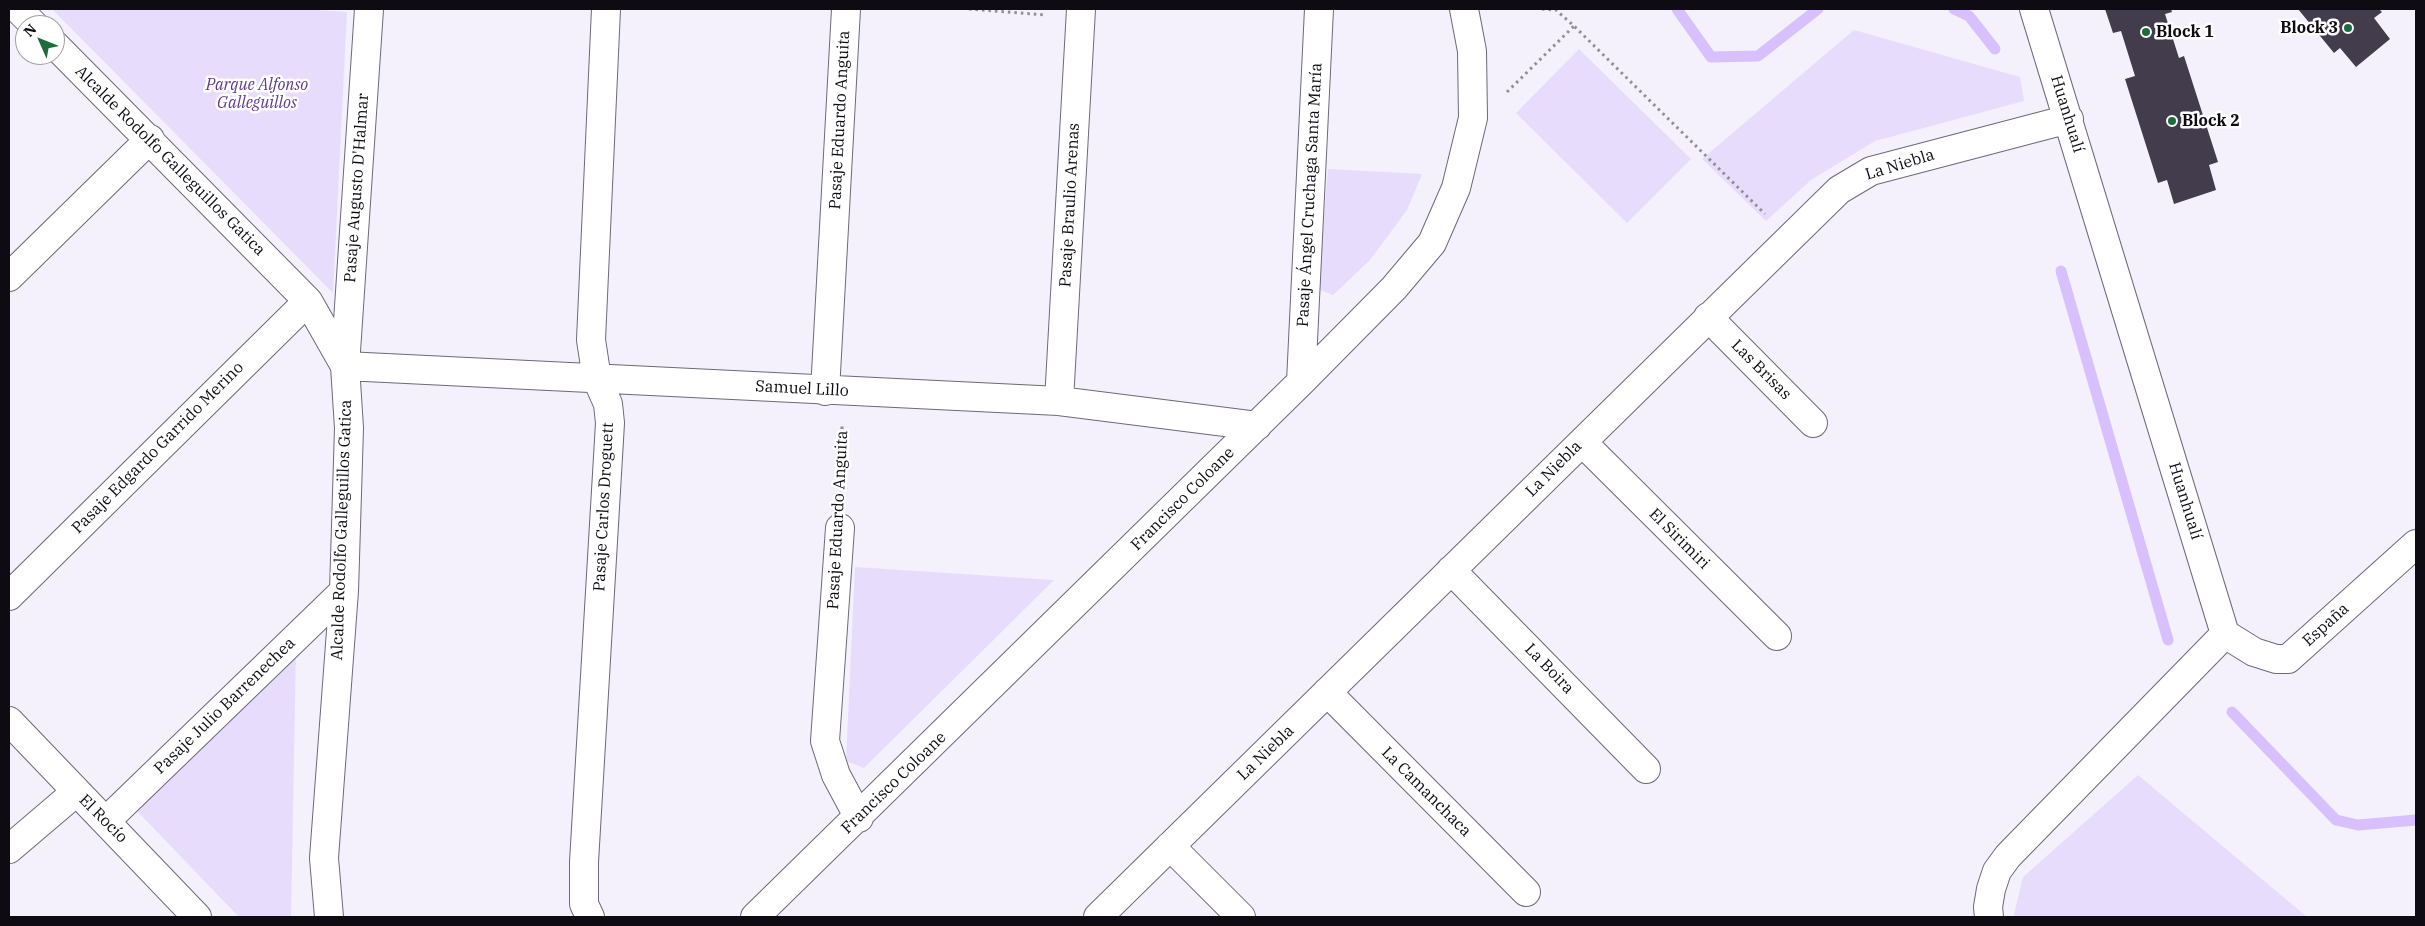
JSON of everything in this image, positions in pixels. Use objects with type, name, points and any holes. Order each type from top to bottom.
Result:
[{"type":"street","name":"Pasaje Augusto D'Halmar","points":[[345,366],[369,9]]},
{"type":"street","name":"Pasaje Carlos Droguett","points":[[590,917],[584,904],[584,862],[610,423],[608,404],[597,379],[591,340],[606,9]]},
{"type":"street","name":"Pasaje Eduardo Anguita","points":[[826,391],[846,9]]},
{"type":"street","name":"Pasaje Ángel Cruchaga Santa María","points":[[1301,382],[1319,9]]},
{"type":"street","name":"Francisco Coloane","points":[[755,917],[859,818],[1258,426],[1394,288],[1432,243],[1456,188],[1473,118],[1472,51],[1464,9]]},
{"type":"street","name":"Huanhualí","points":[[2034,9],[2225,634]]},
{"type":"street","name":"Pasaje Braulio Arenas","points":[[1060,401],[1081,14]]},
{"type":"street","name":"Alcalde Rodolfo Galleguillos Gatica","points":[[65,55],[308,301],[345,366],[349,428],[344,591],[324,858],[329,917]]},
{"type":"street","name":"La Niebla","points":[[1098,917],[1839,190],[1871,171],[2069,119]]},
{"type":"street","points":[[9,277],[150,139]]},
{"type":"street","name":"Pasaje Edgardo Garrido Merino","points":[[9,596],[308,301]]},
{"type":"street","name":"Las Brisas","points":[[1708,317],[1813,423]]},
{"type":"street","name":"Samuel Lillo","points":[[345,366],[1060,401],[1258,426]]},
{"type":"street","name":"El Sirimiri","points":[[1582,442],[1777,636]]},
{"type":"street","name":"Pasaje Eduardo Anguita","points":[[840,528],[825,741],[836,775],[859,818]]},
{"type":"street","name":"España","points":[[2225,634],[2254,652],[2276,660],[2288,659],[2416,544]]},
{"type":"street","name":"La Boira","points":[[1451,570],[1646,769]]},
{"type":"street","name":"Pasaje Julio Barrenechea","points":[[106,821],[344,591]]},
{"type":"street","points":[[1989,917],[1991,889],[1997,871],[2008,856],[2225,634]]},
{"type":"street","name":"La Camanchaca","points":[[1327,692],[1526,892]]},
{"type":"street","name":"El Rocío","points":[[9,721],[197,917]]},
{"type":"street","points":[[9,849],[76,792]]},
{"type":"street","points":[[1170,846],[1241,917]]},
{"type":"path","points":[[969,9],[1081,14]]},
{"type":"path","points":[[1542,9],[1556,10],[1574,26],[1789,238]]},
{"type":"path","points":[[1470,129],[1574,26]]},
{"type":"path","name":"Pasaje Eduardo Anguita","points":[[826,391],[842,421],[840,528]]},
{"type":"green space","name":"Parque Alfonso Galleguillos","points":[[52,9],[301,9],[347,12],[333,293],[65,22],[65,15],[58,15]]},
{"type":"green space","points":[[1854,30],[2020,77],[2024,101],[1875,141],[1811,180],[1766,221],[1702,159]]},
{"type":"green space","points":[[1579,49],[1691,159],[1627,223],[1516,113]]},
{"type":"green space","points":[[1328,169],[1422,174],[1407,210],[1370,260],[1333,295],[1318,289]]},
{"type":"green space","points":[[855,567],[1054,580],[864,768],[846,761]]},
{"type":"green space","points":[[296,650],[291,917],[239,917],[137,811]]},
{"type":"green space","points":[[2138,775],[2307,917],[2016,917],[2014,915],[2023,877]]},
{"type":"building","name":"Block 2","points":[[2105,9],[2171,9],[2172,12],[2165,14],[2179,58],[2184,56],[2218,162],[2209,165],[2216,190],[2174,204],[2167,180],[2158,183],[2125,79],[2135,76],[2121,31],[2113,33]]},
{"type":"building","name":"Block 3","points":[[2298,9],[2379,9],[2382,12],[2374,18],[2390,39],[2356,67],[2340,48],[2334,53]]},
{"type":"waterway","points":[[1677,9],[1711,57],[1758,56],[1818,9]]},
{"type":"waterway","points":[[1954,9],[1969,16],[1995,49]]},
{"type":"waterway","points":[[2061,271],[2168,640]]},
{"type":"waterway","points":[[2232,712],[2336,820],[2358,825],[2416,820]]},
{"type":"place","name":"Block 3","points":[[2348,28]]},
{"type":"place","name":"Block 1","points":[[2146,32]]},
{"type":"place","name":"Block 2","points":[[2172,121]]}]
